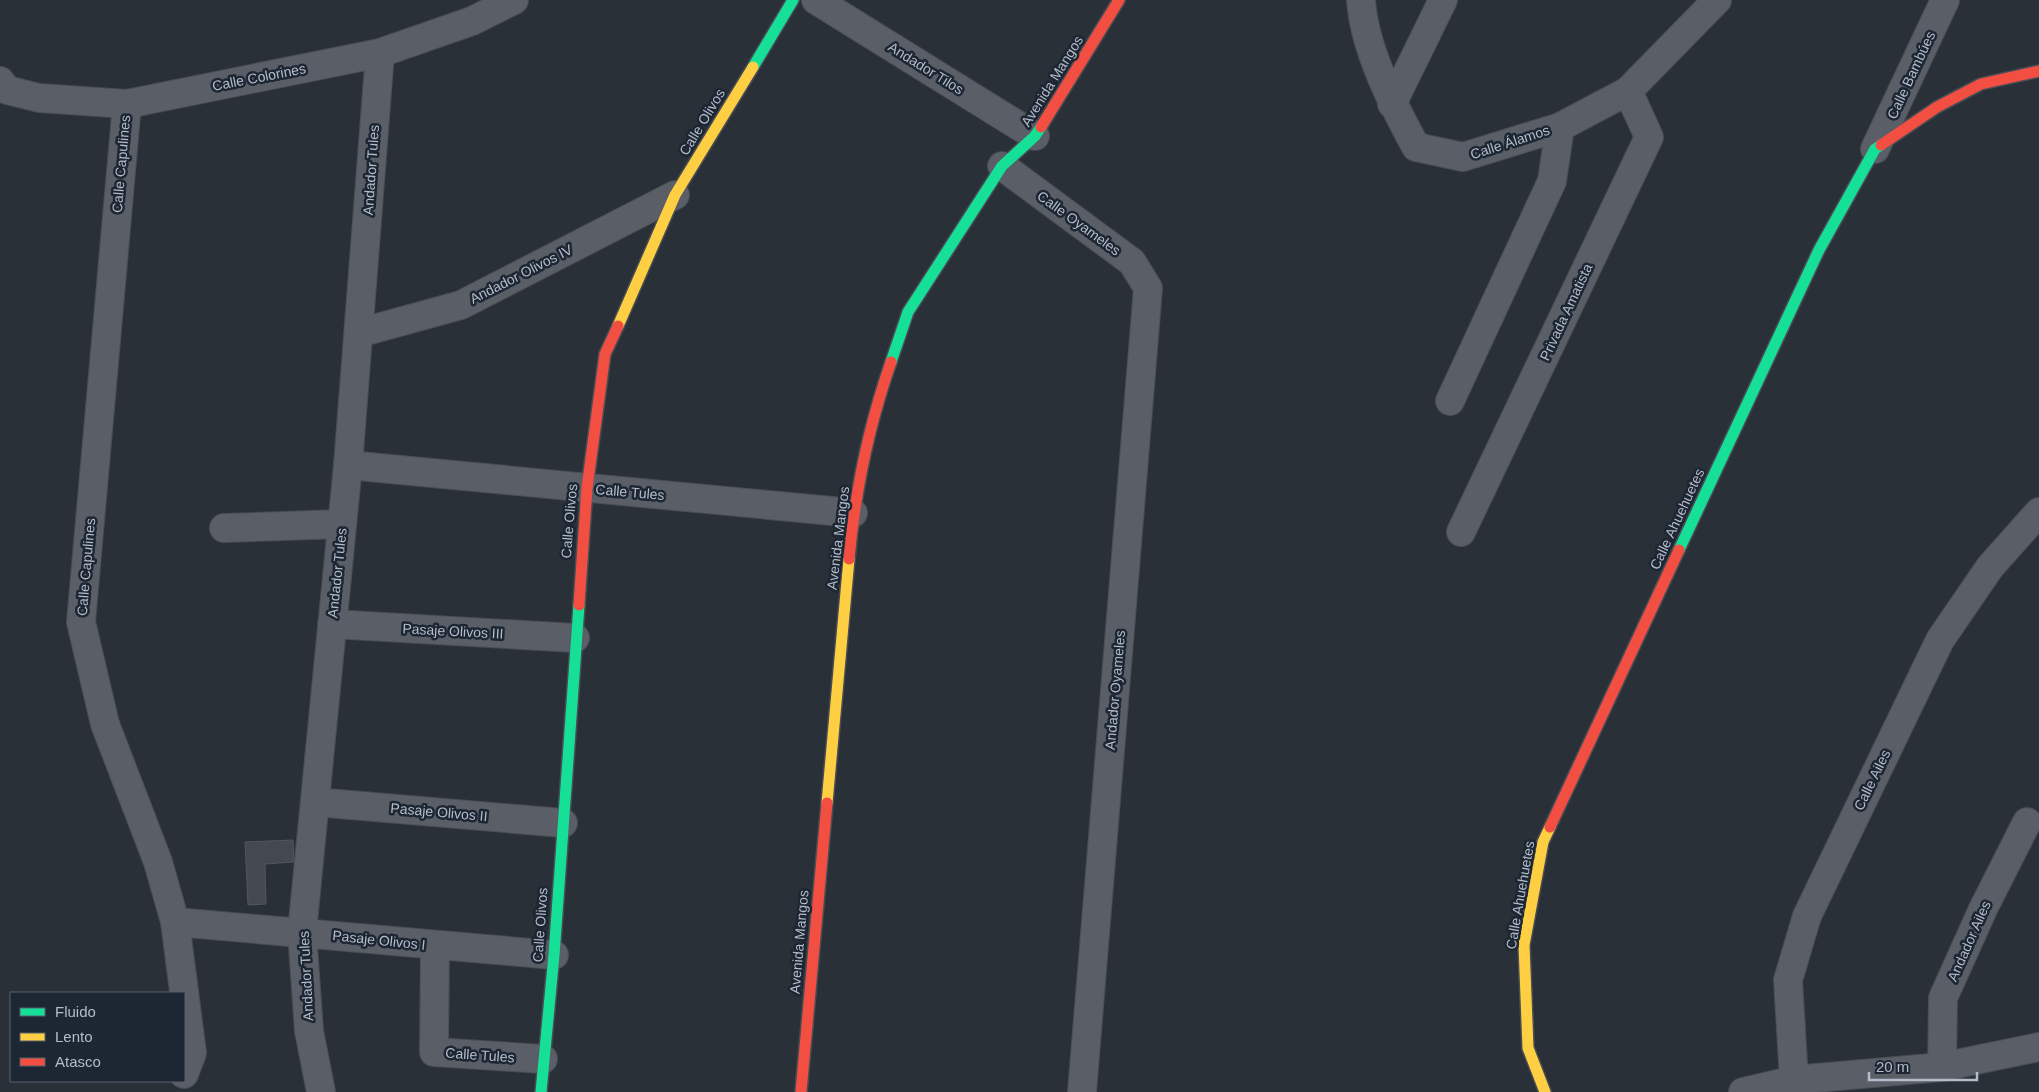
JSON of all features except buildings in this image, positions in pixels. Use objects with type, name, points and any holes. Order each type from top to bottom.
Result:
[{"type":"street","name":"Calle Colorines","points":[[0,81],[7,90],[39,98],[127,104],[380,53],[472,21],[514,0]]},
{"type":"street","name":"Calle Olivos","points":[[541,1092],[542,1060],[554,955],[587,488],[604,354],[675,195],[793,0]]},
{"type":"street","name":"Andador Tilos","points":[[816,0],[1035,136]]},
{"type":"street","name":"Avenida Mangos","points":[[801,1092],[853,513],[879,397],[908,312],[1002,166],[1035,136],[1119,0]]},
{"type":"street","name":"Calle Álamos","points":[[1361,0],[1362,21],[1392,104],[1416,147],[1463,157],[1560,127],[1628,91],[1716,0]]},
{"type":"street","points":[[1392,104],[1443,0]]},
{"type":"street","name":"Calle Bambúes","points":[[1875,149],[1945,0]]},
{"type":"street","name":"Andador Tules","points":[[322,1092],[309,1031],[302,932],[348,465],[380,53]]},
{"type":"street","name":"Calle Ahuehuetes","points":[[1545,1092],[1528,1048],[1524,945],[1543,842],[1819,250],[1875,149],[1937,107],[1981,84],[2039,71]]},
{"type":"street","name":"Privada Amatista","points":[[1461,532],[1649,137],[1628,91]]},
{"type":"street","name":"Calle Capulines","points":[[127,104],[81,622],[105,724],[158,862],[175,922],[184,992]]},
{"type":"street","points":[[1450,401],[1552,181],[1560,127]]},
{"type":"street","name":"Calle Oyameles","points":[[1002,166],[1132,262],[1148,288]]},
{"type":"street","name":"Andador Olivos IV","points":[[359,333],[461,305],[675,195]]},
{"type":"street","name":"Andador Oyameles","points":[[1082,1092],[1148,288]]},
{"type":"street","name":"Calle Tules","points":[[348,465],[853,513]]},
{"type":"street","name":"Calle Ailes","points":[[1794,1080],[1788,980],[1807,916],[1940,640],[1990,567],[2039,512]]},
{"type":"street","points":[[224,528],[342,524]]},
{"type":"street","name":"Pasaje Olivos III","points":[[332,624],[575,638]]},
{"type":"street","name":"Pasaje Olivos II","points":[[315,802],[563,823]]},
{"type":"street","name":"Andador Ailes","points":[[1942,1067],[1943,998],[1983,909],[2027,822]]},
{"type":"street","name":"Pasaje Olivos I","points":[[175,922],[554,955]]},
{"type":"street","name":"Calle Tules","points":[[435,946],[434,1052],[542,1060]]},
{"type":"street","name":"Calle Capulines","points":[[185,999],[192,1053],[185,1071]]},
{"type":"street","points":[[1742,1092],[1794,1080],[1942,1067],[2039,1047]]},
{"type":"traffic: fast","points":[[753,67],[793,0]]},
{"type":"traffic: fast","points":[[891,362],[908,312],[1002,166],[1035,136],[1041,127]]},
{"type":"traffic: fast","points":[[1679,550],[1819,250],[1875,149],[1881,145]]},
{"type":"traffic: fast","points":[[541,1092],[554,955],[579,605]]},
{"type":"traffic: slow","points":[[618,326],[675,195],[753,67]]},
{"type":"traffic: slow","points":[[827,803],[849,559]]},
{"type":"traffic: slow","points":[[1545,1092],[1528,1048],[1524,945],[1543,842],[1550,827]]},
{"type":"traffic: jam","points":[[1041,127],[1119,0]]},
{"type":"traffic: jam","points":[[1881,145],[1937,107],[1981,84],[2039,71]]},
{"type":"traffic: jam","points":[[579,605],[587,488],[605,354],[618,326]]},
{"type":"traffic: jam","points":[[849,559],[864,459],[876,410],[891,362]]},
{"type":"traffic: jam","points":[[1550,827],[1679,550]]},
{"type":"traffic: jam","points":[[801,1092],[827,803]]}]
